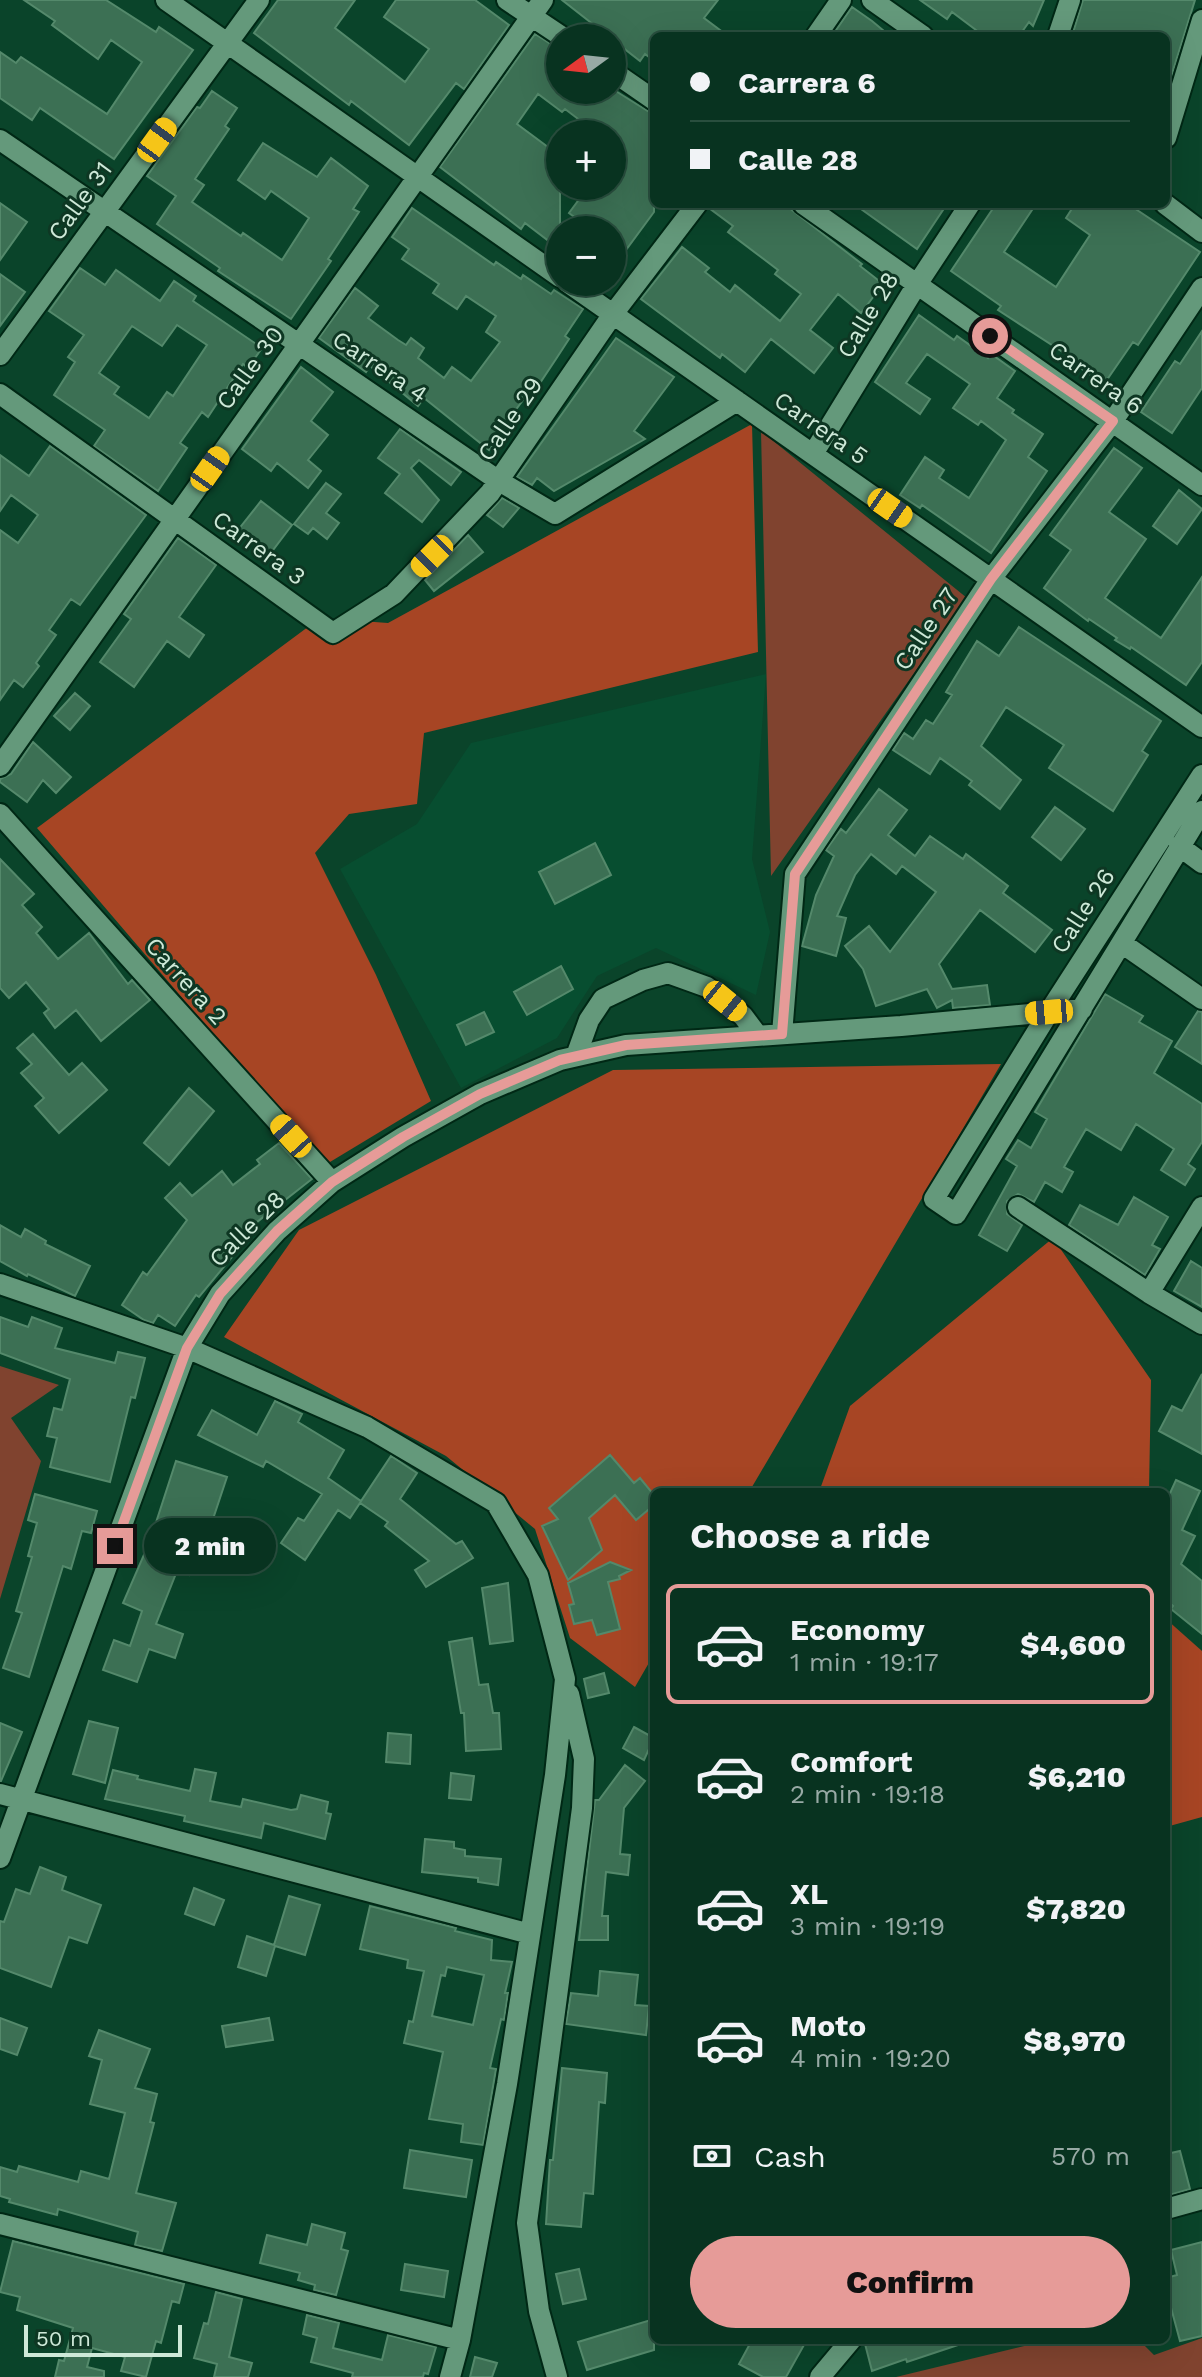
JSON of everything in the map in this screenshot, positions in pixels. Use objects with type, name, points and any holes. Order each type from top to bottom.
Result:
[{"type":"street","points":[[166,0],[546,267]]},
{"type":"street","name":"Calle 31","points":[[0,355],[259,0]]},
{"type":"street","points":[[507,0],[538,8],[552,24]]},
{"type":"street","points":[[819,32],[841,0]]},
{"type":"street","points":[[872,0],[917,32]]},
{"type":"street","points":[[1059,32],[1070,0]]},
{"type":"street","name":"Calle 30","points":[[0,766],[538,8]]},
{"type":"street","points":[[1170,125],[1202,20]]},
{"type":"street","points":[[626,81],[650,97]]},
{"type":"street","name":"Carrera 4","points":[[0,140],[499,481],[555,514],[737,401]]},
{"type":"street","name":"Calle 29","points":[[333,633],[394,594],[451,537],[499,481],[613,314],[694,208]]},
{"type":"street","name":"Carrera 6","points":[[809,208],[1202,485]]},
{"type":"street","name":"Calle 28","points":[[813,454],[967,208]]},
{"type":"street","points":[[1170,208],[1202,232]]},
{"type":"street","name":"Calle 27","points":[[782,1034],[795,874],[991,579],[1113,421],[1202,288]]},
{"type":"street","name":"Carrera 5","points":[[587,296],[1202,727]]},
{"type":"street","name":"Carrera 3","points":[[0,394],[333,633]]},
{"type":"street","name":"Calle 26","points":[[1202,775],[1049,1012],[934,1199],[956,1214],[1202,811]]},
{"type":"street","name":"Carrera 2","points":[[0,814],[332,1182]]},
{"type":"street","points":[[1179,846],[1202,863]]},
{"type":"street","points":[[1123,944],[1202,999]]},
{"type":"street","points":[[576,1056],[589,1020],[603,999],[643,980],[668,973],[707,987],[743,1016],[758,1036]]},
{"type":"street","name":"Calle 28","points":[[0,1858],[187,1348],[220,1294],[277,1231],[332,1182],[480,1094],[576,1056],[626,1045],[1082,1009]]},
{"type":"street","points":[[1018,1207],[1202,1324]]},
{"type":"street","points":[[1149,1293],[1202,1207]]},
{"type":"street","points":[[0,1284],[187,1348],[367,1427],[496,1503],[538,1575],[584,1759],[582,1808],[527,2223],[539,2311],[557,2377]]},
{"type":"street","points":[[450,2377],[460,2340],[507,2084],[555,1775],[565,1679]]},
{"type":"street","points":[[0,1794],[530,1934]]},
{"type":"street","points":[[1170,2208],[1202,2199]]},
{"type":"street","points":[[0,2224],[460,2340]]},
{"type":"street","points":[[820,2377],[848,2344]]},
{"type":"shaded area","points":[[752,424],[758,652],[424,733],[417,804],[349,814],[315,853],[376,975],[431,1101],[325,1165],[37,828],[320,618],[388,623]]},
{"type":"shaded area","points":[[761,431],[967,598],[771,876]]},
{"type":"shaded area","points":[[766,674],[752,859],[770,932],[756,995],[656,948],[597,976],[557,1038],[461,1088],[340,869],[417,824],[471,743]]},
{"type":"shaded area","points":[[1001,1064],[751,1488],[650,1488],[650,1661],[635,1687],[570,1638],[535,1529],[446,1456],[224,1337],[299,1230],[613,1070]]},
{"type":"shaded area","points":[[1053,1238],[1151,1380],[1149,1488],[820,1488],[850,1406]]},
{"type":"shaded area","points":[[0,1366],[59,1385],[11,1418],[41,1461],[0,1599]]},
{"type":"shaded area","points":[[1170,1623],[1202,1651],[1202,1817],[1170,1826]]},
{"type":"shaded area","points":[[1202,2338],[1202,2377],[896,2377],[1032,2344],[1143,2344],[1154,2355]]},
{"type":"building","points":[[24,0],[106,0],[156,32],[159,27],[193,50],[114,159],[40,108],[32,120],[0,98],[0,52],[16,63],[21,57],[107,114],[142,62],[111,40],[98,59],[52,25],[55,21]]},
{"type":"building","points":[[278,0],[355,0],[335,28],[405,82],[429,49],[384,17],[396,0],[475,0],[509,25],[464,89],[456,83],[409,145],[351,101],[349,105],[254,33]]},
{"type":"building","points":[[562,0],[718,0],[704,18],[723,32],[650,32],[650,58],[645,54],[640,61],[626,50],[626,24],[593,24]]},
{"type":"building","points":[[920,0],[1044,0],[1033,26],[1029,22],[1022,32],[979,32],[952,12],[947,19]]},
{"type":"building","points":[[1083,0],[1195,0],[1170,80],[1170,32],[1073,32]]},
{"type":"building","points":[[852,7],[885,32],[835,32]]},
{"type":"building","points":[[535,34],[546,41],[546,100],[538,94],[517,124],[546,146],[546,200],[560,200],[560,216],[546,216],[546,239],[525,223],[521,229],[440,167]]},
{"type":"building","points":[[212,91],[237,108],[225,126],[229,129],[195,179],[204,185],[192,202],[241,236],[243,233],[282,260],[309,218],[271,191],[265,199],[238,180],[263,143],[317,177],[331,158],[368,186],[353,209],[359,212],[328,259],[331,261],[291,319],[218,271],[220,268],[157,224],[176,196],[147,176]]},
{"type":"building","points":[[626,98],[650,112],[650,208],[654,208],[654,212],[626,250],[626,216],[573,216],[569,213],[579,200],[626,200],[626,120],[580,120],[565,109],[562,112],[551,104],[626,104]]},
{"type":"building","points":[[0,203],[27,222],[0,260]]},
{"type":"building","points":[[412,208],[494,265],[496,262],[521,279],[523,275],[546,291],[546,296],[563,296],[583,309],[565,336],[569,339],[538,386],[535,384],[489,450],[424,398],[418,406],[370,366],[366,372],[319,338],[355,288],[378,306],[368,318],[406,345],[411,338],[424,348],[418,358],[444,378],[452,367],[471,381],[500,342],[486,332],[496,316],[466,296],[457,309],[433,293],[439,284],[402,259],[409,249],[392,237]]},
{"type":"building","points":[[709,208],[789,208],[883,284],[861,313],[838,294],[810,330],[833,348],[814,373],[771,339],[745,372],[722,354],[720,358],[641,299],[682,247],[709,268],[705,272],[730,292],[735,285],[780,321],[801,294],[775,274],[778,270],[728,232],[733,226]]},
{"type":"building","points":[[860,208],[944,208],[917,249]]},
{"type":"building","points":[[993,208],[1033,208],[1004,252],[1056,287],[1090,235],[1066,218],[1072,208],[1134,208],[1200,252],[1138,345],[1133,342],[1104,384],[1076,365],[1078,362],[998,310],[1001,306],[951,271]]},
{"type":"building","points":[[80,268],[105,285],[116,270],[160,301],[174,281],[196,296],[193,301],[262,348],[248,368],[243,364],[208,417],[202,412],[180,443],[187,448],[158,491],[94,446],[105,430],[54,395],[75,362],[68,357],[84,335],[49,311]],"holes":[[[177,325],[207,345],[173,396],[167,392],[149,418],[114,394],[119,387],[99,373],[132,326],[162,346]]]},
{"type":"building","points":[[0,274],[25,292],[0,326]]},
{"type":"building","points":[[919,315],[954,340],[957,336],[988,358],[991,354],[1015,371],[997,398],[1014,410],[1012,413],[1043,434],[1028,457],[1047,471],[991,553],[922,505],[920,508],[900,495],[925,457],[944,470],[939,478],[969,498],[1006,440],[981,421],[978,425],[953,408],[970,384],[927,354],[906,383],[930,399],[920,414],[875,382]]},
{"type":"building","points":[[1202,331],[1202,388],[1172,433],[1141,412],[1175,361],[1180,364]]},
{"type":"building","points":[[616,338],[674,377],[634,431],[645,439],[554,491],[537,478],[532,485],[517,477]]},
{"type":"building","points":[[301,367],[333,392],[311,421],[328,435],[308,460],[321,471],[308,488],[277,463],[271,471],[242,449]]},
{"type":"building","points":[[400,429],[461,472],[451,485],[419,460],[411,468],[439,500],[422,522],[385,493],[400,474],[378,458]]},
{"type":"building","points":[[50,446],[146,515],[80,605],[71,599],[49,630],[56,635],[23,687],[14,680],[0,700],[0,530],[18,543],[38,515],[11,495],[0,511],[0,455],[29,476]]},
{"type":"building","points":[[1114,448],[1142,468],[1109,512],[1146,539],[1105,598],[1161,638],[1202,577],[1202,662],[1186,685],[1131,647],[1115,640],[1117,638],[1044,588],[1071,550],[1050,535]]},
{"type":"building","points":[[326,483],[341,494],[326,513],[339,523],[327,539],[313,528],[308,534],[294,524]]},
{"type":"building","points":[[1179,490],[1202,509],[1177,544],[1153,526]]},
{"type":"building","points":[[502,498],[519,508],[503,527],[487,515]]},
{"type":"building","points":[[261,501],[292,525],[270,554],[238,530]]},
{"type":"building","points":[[468,535],[483,552],[434,591],[425,580]]},
{"type":"building","points":[[178,538],[216,565],[179,617],[204,635],[189,657],[167,641],[134,687],[100,662],[131,619],[124,614]]},
{"type":"building","points":[[1019,627],[1161,721],[1142,751],[1148,755],[1113,811],[1049,768],[1064,745],[1006,707],[981,746],[1021,780],[1000,809],[969,785],[972,781],[940,758],[930,774],[893,750],[904,733],[913,739],[926,720],[933,724],[952,695],[946,692],[977,641],[999,656]]},
{"type":"building","points":[[75,693],[90,706],[70,730],[54,716]]},
{"type":"building","points":[[33,742],[71,777],[56,793],[43,780],[27,802],[0,779],[11,774]]},
{"type":"building","points":[[879,789],[907,810],[888,835],[915,856],[930,836],[963,859],[966,854],[1008,886],[1003,893],[1052,930],[1035,952],[980,910],[939,964],[952,989],[987,985],[990,1005],[953,1008],[952,1000],[937,1008],[927,989],[876,1006],[863,969],[845,946],[869,926],[890,952],[936,892],[902,866],[896,874],[871,854],[855,875],[837,916],[846,918],[836,956],[802,946],[816,895],[834,856],[826,850],[841,829],[846,833]]},
{"type":"building","points":[[1055,807],[1085,829],[1061,860],[1032,837]]},
{"type":"building","points":[[595,843],[611,875],[555,904],[539,872]]},
{"type":"building","points":[[0,859],[34,894],[22,905],[42,927],[36,933],[58,959],[89,933],[128,984],[132,980],[150,1000],[101,1041],[76,1010],[55,1028],[44,1013],[49,1009],[26,982],[9,998],[0,988]]},
{"type":"building","points":[[561,966],[573,989],[527,1015],[514,992]]},
{"type":"building","points":[[1105,994],[1143,1016],[1139,1022],[1172,1041],[1154,1073],[1202,1104],[1202,1142],[1188,1164],[1195,1169],[1185,1185],[1161,1170],[1174,1149],[1136,1124],[1121,1150],[1086,1129],[1064,1167],[1073,1172],[1062,1192],[1045,1182],[1034,1202],[1018,1194],[1007,1201],[1007,1214],[1022,1225],[1007,1251],[979,1235],[1017,1166],[1006,1159],[1018,1140],[1031,1148],[1047,1119],[1035,1112]]},
{"type":"building","points":[[1198,1011],[1202,1012],[1202,1064],[1175,1047]]},
{"type":"building","points":[[484,1012],[494,1032],[466,1045],[457,1025]]},
{"type":"building","points":[[33,1034],[69,1075],[82,1063],[107,1090],[59,1133],[35,1106],[44,1098],[21,1073],[32,1064],[17,1048]]},
{"type":"building","points":[[189,1088],[214,1111],[169,1165],[144,1143]]},
{"type":"building","points":[[279,1143],[312,1179],[234,1240],[241,1246],[199,1297],[196,1295],[175,1326],[158,1315],[153,1323],[144,1320],[122,1305],[143,1272],[147,1275],[187,1220],[165,1198],[180,1183],[192,1196],[222,1171],[233,1185],[260,1164],[257,1160]]},
{"type":"building","points":[[1134,1197],[1168,1217],[1152,1245],[1160,1249],[1145,1275],[1069,1225],[1080,1205],[1118,1225]]},
{"type":"building","points":[[0,1225],[21,1237],[25,1229],[46,1241],[45,1244],[90,1266],[75,1296],[0,1261]]},
{"type":"building","points":[[1191,1261],[1202,1268],[1202,1307],[1174,1291]]},
{"type":"building","points":[[0,1317],[28,1327],[32,1317],[62,1328],[55,1348],[115,1363],[118,1352],[145,1358],[135,1398],[131,1397],[110,1482],[50,1467],[57,1438],[47,1436],[54,1408],[62,1410],[70,1379],[0,1353]]},
{"type":"building","points":[[1202,1374],[1202,1454],[1159,1431],[1172,1406],[1182,1411]]},
{"type":"building","points":[[275,1401],[302,1414],[298,1422],[344,1450],[328,1478],[361,1501],[391,1456],[417,1473],[400,1499],[456,1544],[462,1541],[473,1558],[426,1587],[415,1570],[429,1561],[385,1526],[388,1522],[360,1503],[350,1518],[338,1510],[305,1560],[281,1543],[298,1518],[304,1521],[322,1494],[266,1461],[263,1467],[198,1435],[212,1410],[257,1435]]},
{"type":"building","points":[[610,1455],[634,1483],[640,1478],[650,1490],[650,1508],[636,1520],[615,1495],[589,1518],[602,1550],[568,1580],[542,1526],[558,1519],[549,1508]]},
{"type":"building","points":[[176,1461],[227,1477],[201,1555],[196,1554],[189,1575],[177,1571],[156,1624],[183,1634],[175,1658],[149,1649],[137,1682],[103,1670],[114,1640],[130,1646],[142,1611],[123,1603],[150,1541]]},
{"type":"building","points":[[1176,1480],[1200,1491],[1182,1530],[1195,1536],[1181,1564],[1202,1581],[1202,1634],[1171,1609],[1170,1493]]},
{"type":"building","points":[[35,1494],[97,1511],[91,1533],[82,1531],[71,1569],[63,1566],[29,1677],[3,1668],[22,1613],[16,1611],[32,1557],[28,1556],[37,1523],[28,1520]]},
{"type":"building","points":[[610,1562],[631,1570],[619,1576],[620,1579],[608,1582],[620,1629],[597,1635],[592,1620],[574,1624],[569,1605],[574,1604],[568,1583]]},
{"type":"building","points":[[508,1583],[513,1641],[490,1644],[482,1588]]},
{"type":"building","points":[[472,1638],[479,1685],[488,1684],[493,1713],[499,1713],[501,1749],[466,1751],[464,1713],[461,1713],[449,1642]]},
{"type":"building","points":[[604,1673],[609,1693],[588,1698],[584,1679]]},
{"type":"building","points":[[89,1721],[118,1728],[105,1783],[73,1774]]},
{"type":"building","points":[[0,1723],[22,1732],[1,1781],[0,1781]]},
{"type":"building","points":[[634,1727],[650,1736],[650,1747],[644,1760],[623,1748]]},
{"type":"building","points":[[388,1733],[411,1735],[410,1764],[386,1762]]},
{"type":"building","points":[[625,1765],[645,1781],[624,1808],[620,1854],[630,1855],[628,1875],[606,1872],[602,1916],[608,1916],[608,1940],[579,1940],[595,1800],[599,1800]]},
{"type":"building","points":[[195,1769],[216,1773],[210,1801],[241,1807],[243,1799],[291,1810],[297,1809],[301,1795],[328,1802],[326,1813],[331,1814],[325,1839],[264,1823],[261,1838],[184,1821],[185,1816],[105,1799],[113,1770],[190,1791]]},
{"type":"building","points":[[451,1773],[474,1776],[471,1800],[449,1798]]},
{"type":"building","points":[[425,1839],[454,1842],[454,1848],[465,1850],[465,1856],[501,1859],[498,1885],[478,1882],[478,1878],[422,1872]]},
{"type":"building","points":[[40,1867],[66,1877],[62,1890],[101,1905],[87,1943],[69,1937],[51,1987],[0,1968],[0,1921],[4,1922],[16,1889],[30,1894]]},
{"type":"building","points":[[194,1888],[224,1900],[214,1925],[185,1914]]},
{"type":"building","points":[[289,1896],[320,1905],[305,1955],[275,1946],[266,1976],[238,1967],[247,1936],[274,1945]]},
{"type":"building","points":[[370,1906],[492,1940],[491,1960],[512,1962],[505,1993],[508,1993],[504,2020],[501,2019],[490,2068],[496,2069],[483,2145],[461,2142],[463,2124],[429,2119],[443,2052],[404,2043],[409,2021],[413,2022],[424,1971],[407,1968],[408,1960],[360,1949]],"holes":[[[447,1967],[484,1975],[473,2025],[432,2016],[441,1975],[445,1976]]]},
{"type":"building","points":[[600,1971],[638,1975],[635,2005],[649,2006],[646,2035],[566,2024],[571,1993],[598,1996]]},
{"type":"building","points":[[0,2018],[27,2028],[17,2055],[0,2049]]},
{"type":"building","points":[[269,2018],[273,2040],[226,2047],[222,2026]]},
{"type":"building","points":[[99,2030],[150,2049],[135,2088],[157,2094],[150,2122],[154,2123],[136,2193],[176,2203],[162,2251],[135,2245],[138,2232],[58,2209],[57,2215],[9,2202],[10,2199],[0,2196],[0,2167],[17,2172],[19,2166],[78,2182],[81,2171],[109,2179],[125,2113],[90,2104],[102,2060],[89,2056]]},
{"type":"building","points":[[562,2068],[607,2073],[605,2103],[599,2102],[593,2194],[584,2193],[581,2227],[546,2224],[550,2160],[553,2160]]},
{"type":"building","points":[[410,2150],[472,2160],[466,2197],[404,2188]]},
{"type":"building","points":[[1180,2151],[1190,2189],[1170,2195],[1170,2153]]},
{"type":"building","points":[[312,2224],[345,2233],[341,2249],[348,2251],[336,2295],[314,2290],[315,2285],[298,2280],[300,2273],[260,2263],[267,2235],[307,2245]]},
{"type":"building","points":[[13,2241],[184,2284],[179,2303],[172,2301],[161,2343],[156,2341],[146,2377],[121,2371],[125,2357],[92,2348],[87,2367],[104,2371],[104,2377],[55,2377],[59,2360],[64,2361],[73,2328],[17,2310],[20,2297],[0,2292]]},
{"type":"building","points":[[1202,2242],[1202,2336],[1180,2341],[1170,2304],[1170,2277],[1177,2275],[1171,2250]]},
{"type":"building","points":[[405,2264],[448,2271],[444,2297],[401,2290]]},
{"type":"building","points":[[579,2269],[586,2299],[563,2304],[556,2274]]},
{"type":"building","points":[[216,2292],[242,2299],[229,2357],[252,2363],[248,2377],[214,2377],[217,2364],[194,2358],[204,2323],[208,2324]]},
{"type":"building","points":[[307,2315],[339,2323],[333,2348],[382,2360],[388,2335],[436,2347],[428,2374],[424,2373],[423,2377],[352,2377],[353,2373],[311,2362],[317,2338],[303,2334]]},
{"type":"building","points":[[650,2320],[650,2344],[654,2344],[654,2350],[587,2370],[578,2342]]},
{"type":"building","points":[[750,2344],[804,2345],[786,2377],[763,2377],[739,2364]]},
{"type":"building","points":[[865,2344],[961,2344],[907,2362],[906,2359],[872,2371]]},
{"type":"building","points":[[475,2357],[497,2363],[492,2377],[470,2377]]},
{"type":"route","points":[[115,1546],[187,1348],[220,1294],[277,1231],[332,1182],[480,1094],[560,1060],[626,1045],[782,1034],[795,874],[991,579],[1113,421],[990,336]]}]
